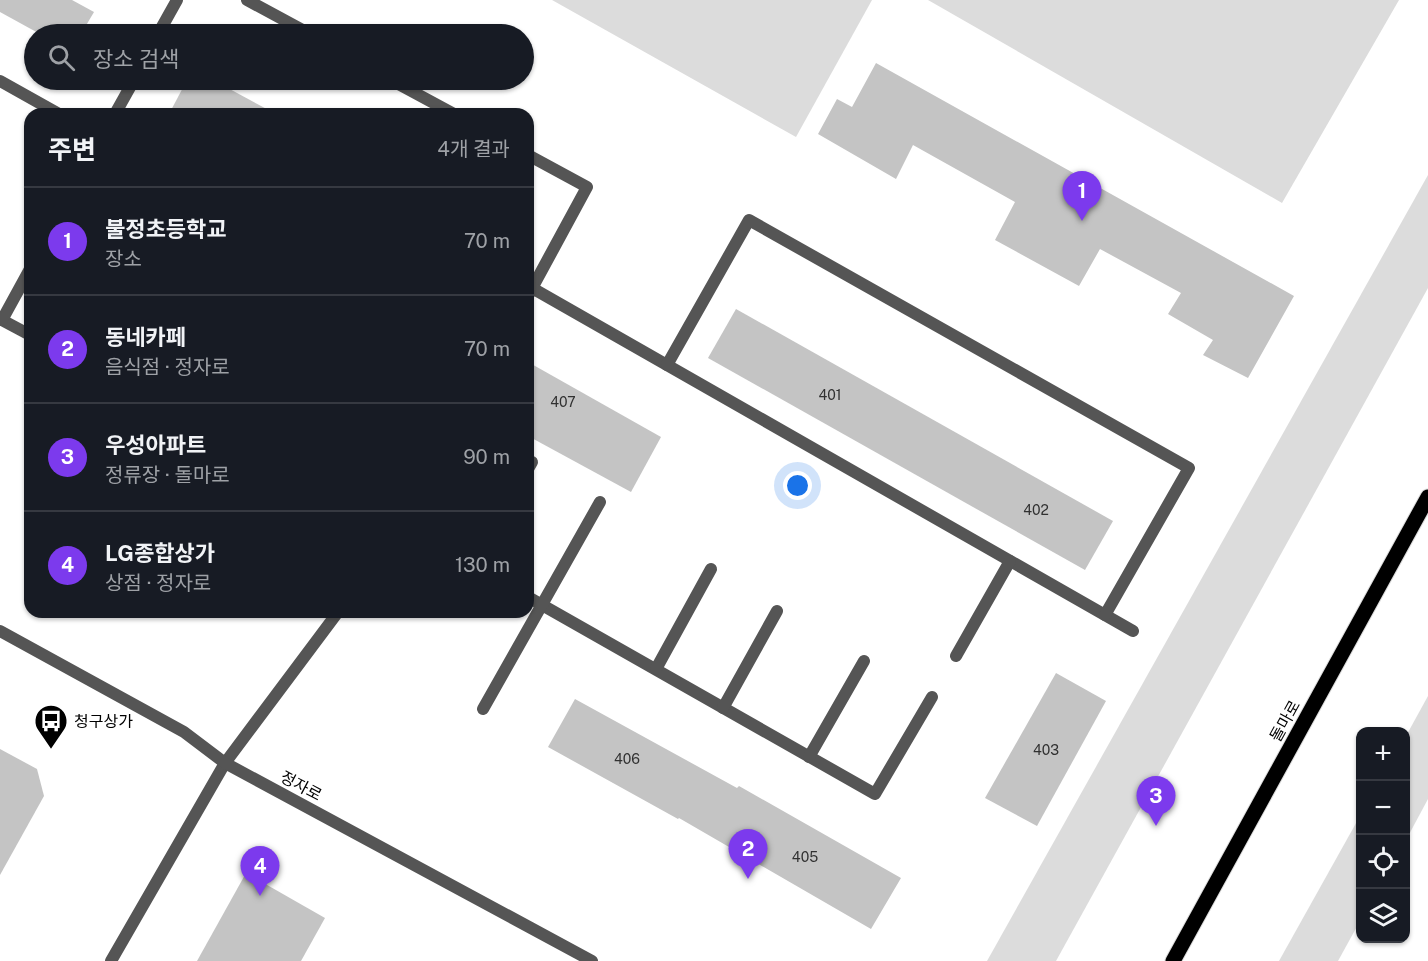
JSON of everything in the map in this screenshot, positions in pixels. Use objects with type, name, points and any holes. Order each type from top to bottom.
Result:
[{"type":"main road","name":"돌마로","points":[[1173,961],[1428,497]]},
{"type":"street","points":[[164,24],[177,0]]},
{"type":"street","points":[[247,0],[291,24]]},
{"type":"street","points":[[0,81],[48,108]]},
{"type":"street","points":[[118,108],[128,90]]},
{"type":"street","points":[[410,90],[443,108]]},
{"type":"street","points":[[534,158],[587,187],[534,285]]},
{"type":"street","points":[[667,365],[749,220],[1189,468],[1105,615]]},
{"type":"street","points":[[24,279],[1,319],[24,332]]},
{"type":"street","points":[[534,294],[667,365],[1133,631]]},
{"type":"street","points":[[483,709],[600,502]]},
{"type":"street","points":[[956,656],[1010,561]]},
{"type":"street","points":[[656,669],[711,569]]},
{"type":"street","points":[[534,600],[875,794],[932,697]]},
{"type":"street","points":[[723,708],[777,611]]},
{"type":"street","points":[[111,961],[225,764],[334,618]]},
{"type":"street","name":"정자로","points":[[0,631],[184,732],[225,764],[592,961]]},
{"type":"street","points":[[809,757],[864,661]]},
{"type":"shaded area","points":[[552,0],[872,0],[796,137]]},
{"type":"shaded area","points":[[928,0],[1399,0],[1282,203]]},
{"type":"shaded area","points":[[1428,175],[1428,288],[1056,961],[987,961]]},
{"type":"shaded area","points":[[1428,696],[1428,799],[1410,833],[1410,781],[1410,729]]},
{"type":"shaded area","points":[[1356,823],[1356,928],[1338,961],[1279,961]]},
{"type":"building","points":[[0,0],[72,0],[94,12],[87,24],[24,25],[0,12]]},
{"type":"building","points":[[876,63],[1294,296],[1248,378],[1203,355],[1213,340],[1168,314],[1181,293],[1100,249],[1079,286],[995,240],[1015,202],[913,145],[896,179],[818,134],[837,99],[852,107]]},
{"type":"building","points":[[182,90],[232,90],[265,108],[172,108]]},
{"type":"building","points":[[736,309],[1113,521],[1085,570],[708,358]]},
{"type":"building","points":[[534,365],[661,437],[631,492],[534,439]]},
{"type":"building","points":[[1056,673],[1106,701],[1037,826],[985,798]]},
{"type":"building","points":[[575,699],[737,788],[739,786],[901,878],[871,929],[679,818],[548,747]]},
{"type":"building","points":[[0,749],[37,769],[44,796],[0,875]]},
{"type":"building","points":[[246,873],[325,918],[301,961],[197,961]]},
{"type":"place","name":"불정초등학교","points":[[1082,221]]},
{"type":"place","name":"청구상가","points":[[51,750]]},
{"type":"place","name":"우성아파트","points":[[1156,826]]},
{"type":"place","name":"동네카페","points":[[748,879]]},
{"type":"place","name":"LG종합상가","points":[[260,896]]}]
